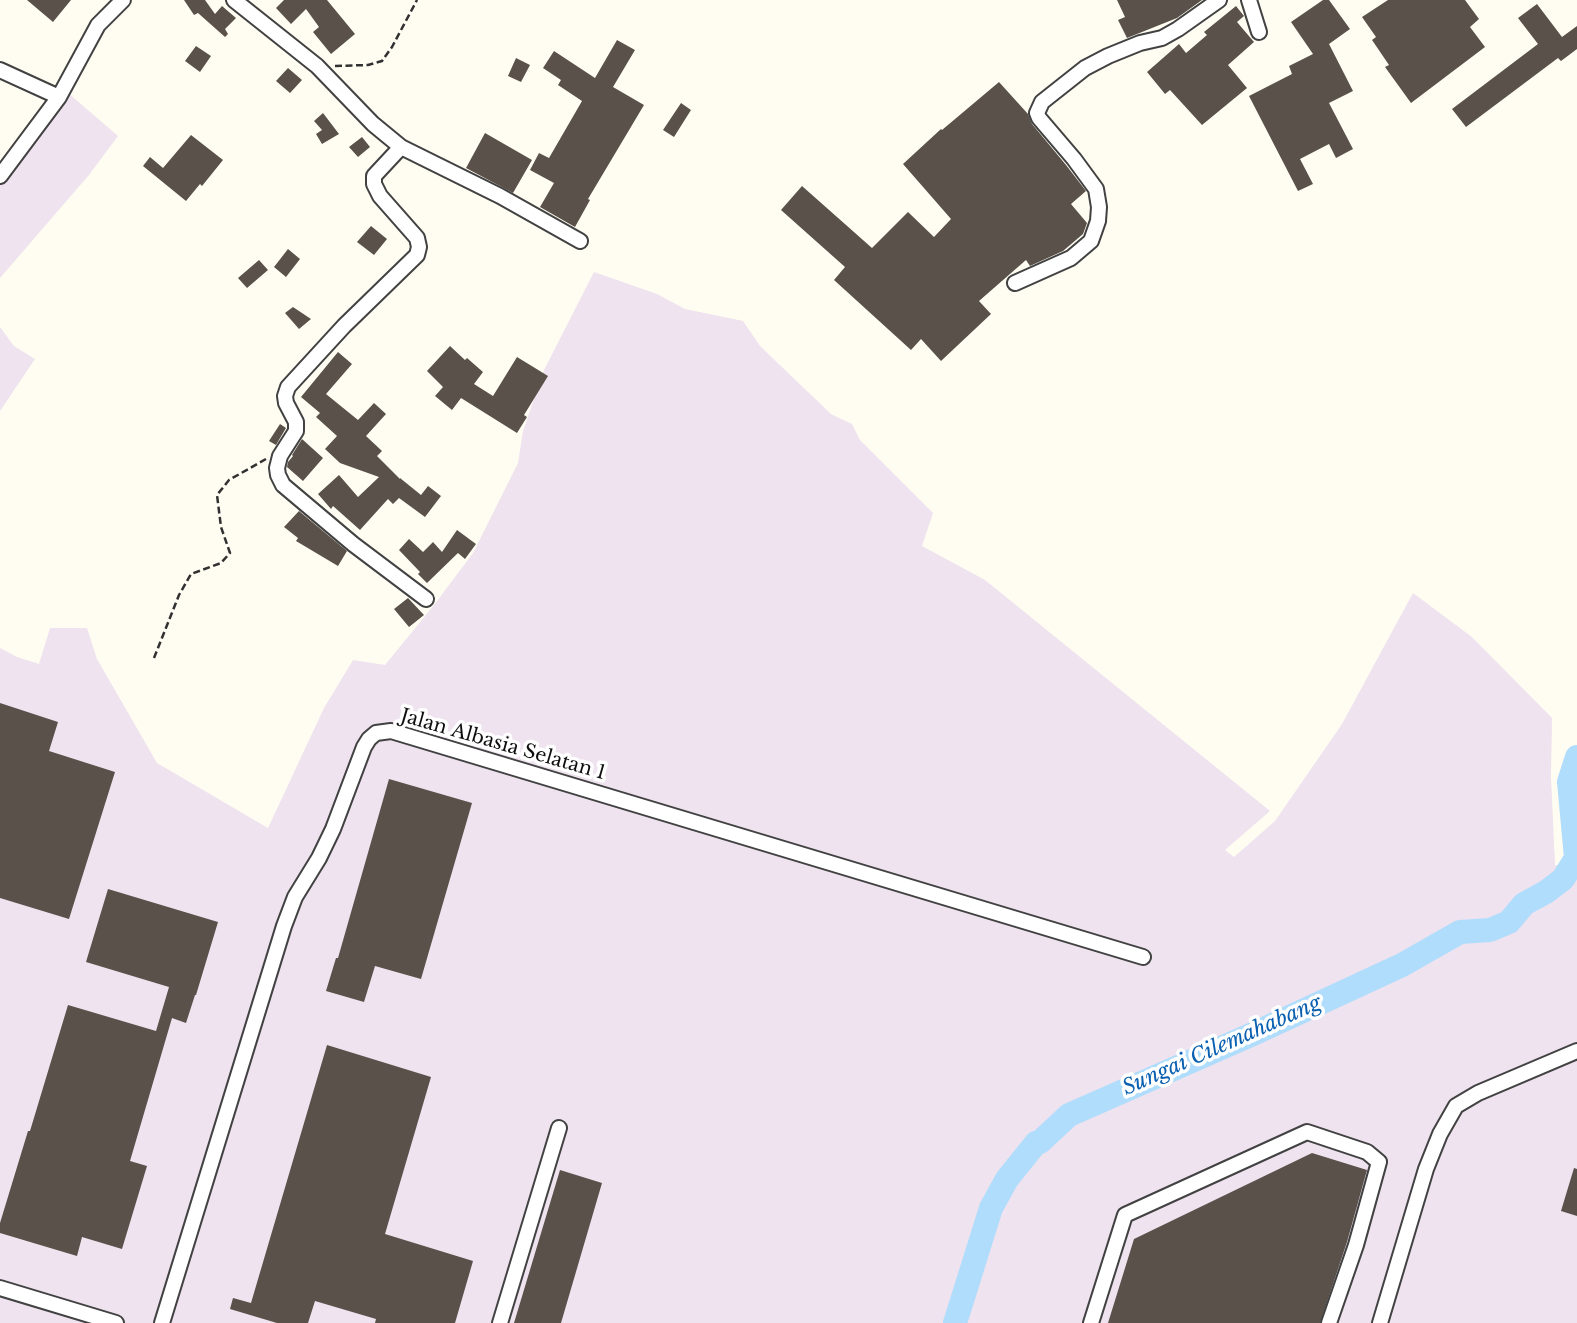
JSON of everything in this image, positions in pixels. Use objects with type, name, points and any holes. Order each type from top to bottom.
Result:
[{"type":"street","points":[[0,176],[59,97],[98,24],[123,0]]},
{"type":"street","points":[[234,0],[317,66],[373,124],[401,148],[500,196],[580,241]]},
{"type":"street","points":[[1015,283],[1071,258],[1091,241],[1098,222],[1096,189],[1039,118],[1037,113],[1042,102],[1085,68],[1140,43],[1162,38],[1219,0]]},
{"type":"street","points":[[1249,0],[1259,32]]},
{"type":"street","points":[[0,70],[59,97]]},
{"type":"street","points":[[401,148],[374,176],[374,184],[380,196],[417,237],[417,255],[344,326],[288,387],[286,403],[296,422],[296,431],[280,456],[277,468],[283,485],[353,544],[426,599]]},
{"type":"street","name":"Jalan Albasia Selatan 1","points":[[162,1323],[284,926],[295,897],[319,858],[332,829],[364,747],[376,733],[391,731],[1143,957]]},
{"type":"street","points":[[1380,1323],[1426,1169],[1440,1134],[1456,1106],[1478,1093],[1577,1051]]},
{"type":"street","points":[[499,1323],[559,1128]]},
{"type":"street","points":[[1091,1323],[1125,1215],[1307,1132],[1367,1152],[1379,1162],[1356,1245],[1329,1323]]},
{"type":"street","points":[[0,1288],[116,1323]]},
{"type":"path","points":[[317,66],[368,65],[382,61],[417,0]]},
{"type":"path","points":[[154,658],[179,595],[191,575],[221,563],[230,553],[221,527],[217,495],[229,480],[262,460],[280,456]]},
{"type":"shaded area","points":[[67,92],[118,136],[89,175],[0,278],[0,181]]},
{"type":"shaded area","points":[[594,272],[657,294],[685,309],[743,321],[760,346],[831,414],[852,424],[860,440],[933,513],[922,546],[985,580],[1270,811],[1225,850],[1234,857],[1275,821],[1342,724],[1413,593],[1472,637],[1552,718],[1551,776],[1555,865],[1577,870],[1577,1323],[0,1323],[0,648],[39,664],[50,628],[87,628],[97,659],[157,763],[268,828],[324,708],[353,660],[385,665],[473,553],[518,463],[523,431],[544,370]]},
{"type":"shaded area","points":[[0,327],[14,346],[35,359],[0,411]]},
{"type":"building","points":[[27,0],[71,0],[53,22]]},
{"type":"building","points":[[184,0],[205,0],[215,14],[222,6],[236,18],[225,29],[228,34],[225,37],[198,13],[194,15]]},
{"type":"building","points":[[284,0],[327,0],[355,34],[331,54],[313,32],[319,27],[306,9],[291,24],[276,8]]},
{"type":"building","points":[[1117,0],[1202,0],[1177,18],[1127,38],[1118,20],[1125,17]]},
{"type":"building","points":[[1323,0],[1329,0],[1350,29],[1329,44],[1353,91],[1329,103],[1353,149],[1336,158],[1329,144],[1300,159],[1313,184],[1298,191],[1249,96],[1292,74],[1289,66],[1313,54],[1291,22]]},
{"type":"building","points":[[1388,0],[1465,0],[1479,19],[1470,27],[1485,47],[1411,103],[1385,67],[1389,65],[1372,40],[1376,37],[1362,17]]},
{"type":"building","points":[[1537,4],[1562,37],[1577,26],[1577,49],[1561,61],[1558,58],[1466,127],[1452,109],[1538,44],[1518,18]]},
{"type":"building","points":[[1236,6],[1244,16],[1237,22],[1254,42],[1228,65],[1247,88],[1202,125],[1170,90],[1165,94],[1147,72],[1179,44],[1186,53],[1207,35],[1204,32]]},
{"type":"building","points":[[617,40],[635,50],[613,87],[644,105],[588,199],[590,200],[575,227],[540,207],[554,183],[530,170],[539,153],[549,158],[582,101],[558,85],[561,80],[543,68],[554,51],[595,78]]},
{"type":"building","points":[[196,46],[211,56],[200,72],[185,61]]},
{"type":"building","points":[[516,58],[530,65],[521,82],[508,76]]},
{"type":"building","points":[[288,68],[302,80],[290,93],[276,81]]},
{"type":"building","points":[[999,82],[1028,114],[1032,124],[1086,191],[1071,204],[1087,223],[1083,234],[1063,251],[1030,266],[1026,260],[979,301],[991,314],[941,361],[921,339],[911,350],[834,280],[845,267],[781,210],[802,186],[872,248],[908,212],[934,237],[951,219],[903,164]]},
{"type":"building","points":[[681,103],[691,110],[674,137],[663,130]]},
{"type":"building","points":[[323,113],[339,134],[322,144],[316,134],[322,130],[314,121]]},
{"type":"building","points":[[485,133],[532,160],[513,193],[466,168]]},
{"type":"building","points":[[191,135],[223,160],[186,201],[143,166],[150,157],[163,168]]},
{"type":"building","points":[[362,137],[370,147],[358,157],[349,147]]},
{"type":"building","points":[[371,226],[387,239],[374,255],[357,242]]},
{"type":"building","points":[[288,249],[300,259],[286,277],[274,267]]},
{"type":"building","points":[[259,260],[268,270],[247,288],[238,278]]},
{"type":"building","points":[[293,307],[311,319],[299,329],[285,313]]},
{"type":"building","points":[[450,346],[483,372],[474,384],[493,396],[517,357],[548,376],[524,415],[527,417],[517,433],[461,398],[452,410],[435,396],[443,387],[427,371]]},
{"type":"building","points":[[338,352],[352,364],[326,394],[358,420],[374,403],[386,414],[366,436],[382,451],[377,456],[400,479],[421,495],[428,486],[441,496],[425,517],[399,498],[393,504],[388,499],[360,530],[333,506],[331,509],[318,494],[339,475],[358,497],[379,477],[340,463],[325,449],[337,436],[316,417],[320,413],[301,397]]},
{"type":"building","points":[[280,424],[286,428],[276,445],[269,441]]},
{"type":"building","points":[[302,439],[323,458],[303,481],[287,467]]},
{"type":"building","points":[[299,511],[347,551],[338,566],[296,541],[298,538],[284,527]]},
{"type":"building","points":[[457,530],[476,544],[465,559],[458,553],[427,583],[399,550],[409,539],[423,552],[433,542],[442,552]]},
{"type":"building","points":[[408,598],[424,615],[409,627],[394,609]]},
{"type":"building","points":[[0,703],[58,722],[49,751],[115,772],[69,919],[0,898]]},
{"type":"building","points":[[389,779],[472,803],[421,979],[375,966],[364,1002],[326,991],[338,958]]},
{"type":"building","points":[[108,889],[218,922],[186,1023],[172,1018],[130,1161],[147,1166],[122,1249],[82,1237],[77,1256],[0,1233],[0,1223],[68,1005],[156,1031],[169,987],[86,962]]},
{"type":"building","points":[[327,1045],[431,1077],[385,1234],[473,1261],[455,1323],[375,1323],[376,1319],[315,1301],[308,1323],[277,1323],[230,1309],[233,1298],[251,1303]]},
{"type":"building","points":[[1312,1153],[1367,1170],[1320,1323],[1108,1323],[1134,1239]]},
{"type":"building","points":[[1574,1168],[1577,1169],[1577,1216],[1561,1211]]},
{"type":"building","points":[[560,1170],[602,1183],[561,1323],[514,1323]]},
{"type":"waterway","points":[[1576,858],[1569,782],[1577,757]]},
{"type":"waterway","name":"Sungai Cilemahabang","points":[[955,1323],[991,1208],[1007,1179],[1036,1143],[1069,1115],[1402,965],[1460,932],[1490,930],[1509,922],[1524,904],[1563,879],[1576,858]]}]
